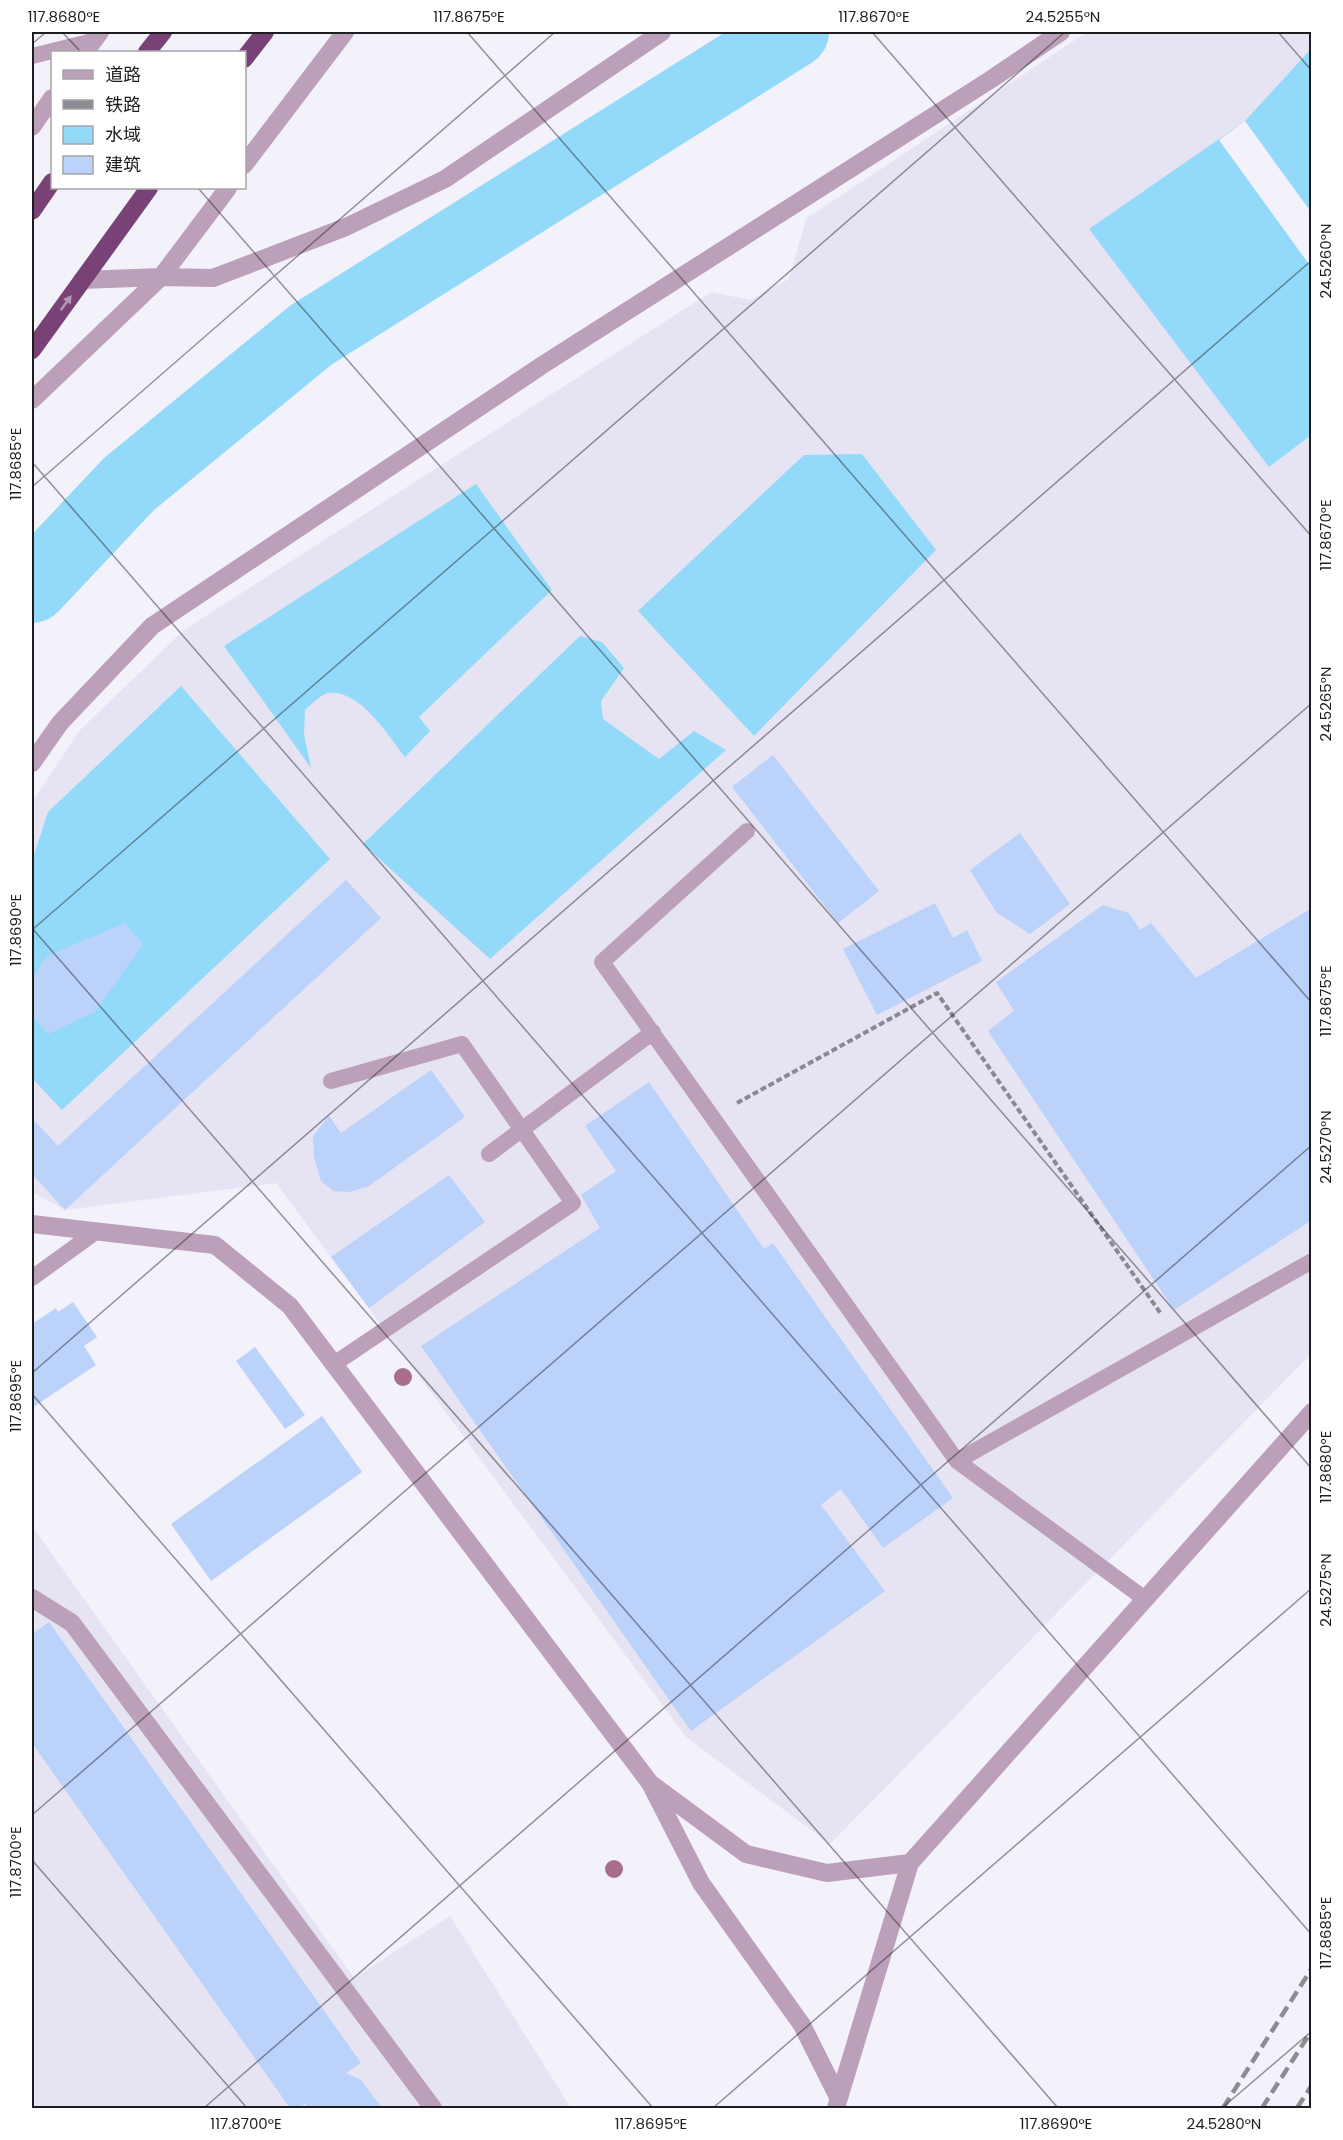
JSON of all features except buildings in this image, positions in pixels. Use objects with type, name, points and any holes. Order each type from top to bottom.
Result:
[{"type":"highway","points":[[148,51],[163,32]]},
{"type":"highway","points":[[246,56],[265,32]]},
{"type":"highway","points":[[32,211],[51,183]]},
{"type":"highway","points":[[32,350],[148,189]]},
{"type":"street","points":[[246,162],[345,32]]},
{"type":"street","points":[[82,280],[213,278],[346,227],[445,179],[662,32]]},
{"type":"street","points":[[32,763],[60,723],[152,626],[543,364],[990,80],[1061,32]]},
{"type":"street","points":[[32,127],[51,99]]},
{"type":"street","points":[[32,400],[161,277],[227,189]]},
{"type":"street","points":[[32,1224],[215,1245],[290,1305],[650,1783],[701,1883],[802,2025],[837,2103]]},
{"type":"street","points":[[837,2103],[910,1863],[1311,1412]]},
{"type":"street","points":[[32,1598],[72,1623],[433,2109]]},
{"type":"street","points":[[650,1783],[746,1854],[826,1872],[910,1863]]},
{"type":"lane","points":[[54,51],[93,42]]},
{"type":"lane","points":[[32,56],[51,52]]},
{"type":"lane","points":[[747,831],[602,962],[957,1461],[1145,1599]]},
{"type":"lane","points":[[489,1154],[653,1032]]},
{"type":"lane","points":[[331,1081],[462,1044],[573,1203],[334,1364]]},
{"type":"lane","points":[[32,1278],[97,1231]]},
{"type":"lane","points":[[957,1461],[1311,1261]]},
{"type":"path","points":[[713,1117],[937,993],[1177,1336]]},
{"type":"shaded area","points":[[1087,32],[1311,32],[1311,1354],[830,1844],[686,1737],[276,1183],[65,1210],[32,1192],[32,803],[79,731],[184,630],[711,292],[750,300],[789,279],[806,219]]},
{"type":"shaded area","points":[[32,1526],[354,1978],[450,1916],[571,2108],[32,2108]]},
{"type":"water","points":[[1310,50],[1312,255],[1307,258],[1312,265],[1311,435],[1269,467],[1089,229],[1245,121]]},
{"type":"water","points":[[862,454],[936,550],[754,736],[638,611],[804,455]]},
{"type":"water","points":[[476,484],[552,590],[419,717],[430,731],[405,757],[362,705],[340,693],[328,693],[319,698],[305,710],[304,734],[311,768],[224,646]]},
{"type":"water","points":[[580,636],[602,642],[624,668],[601,701],[603,719],[659,759],[694,731],[726,750],[490,959],[363,844]]},
{"type":"water","points":[[181,686],[330,859],[62,1110],[32,1078],[32,861],[48,812]]},
{"type":"pier","points":[[1245,121],[1311,212],[1311,267],[1219,140]]},
{"type":"waterway","points":[[32,587],[129,484],[311,335],[793,32]]},
{"type":"railway","points":[[1223,2108],[1312,1968]]},
{"type":"railway","points":[[1262,2108],[1312,2030]]},
{"type":"railway","points":[[1297,2108],[1312,2085]]}]
